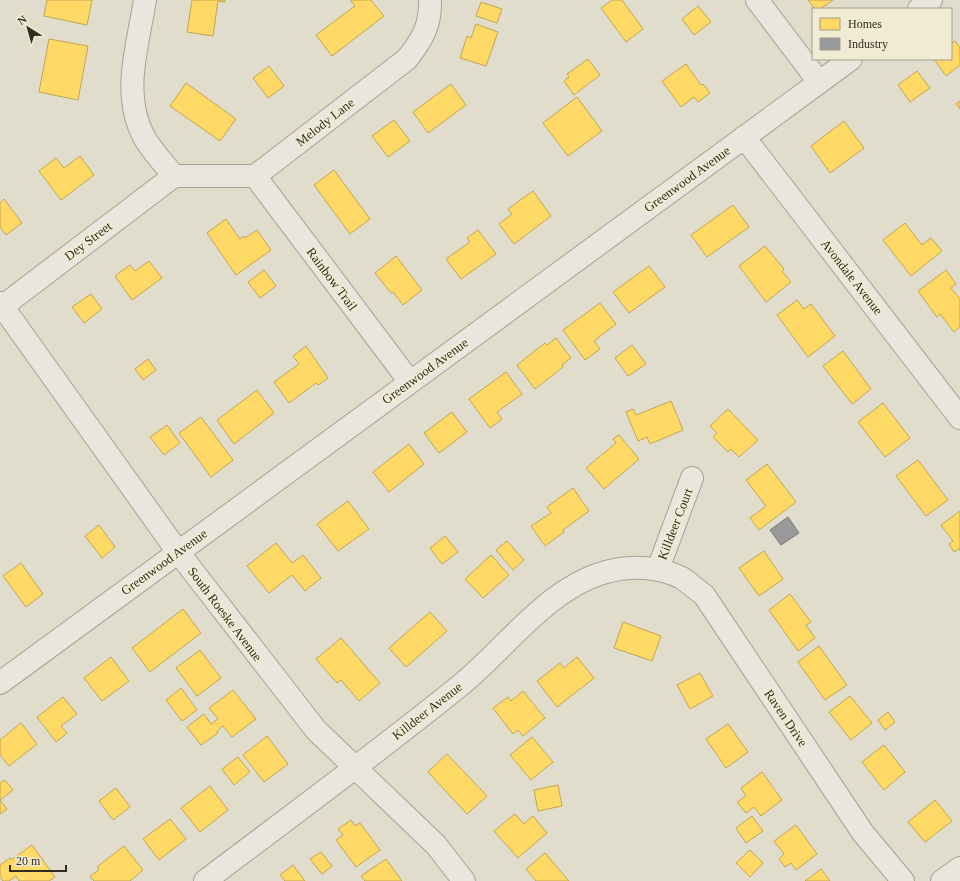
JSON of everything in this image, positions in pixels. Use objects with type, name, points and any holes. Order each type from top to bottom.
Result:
[{"type":"street","points":[[145,0],[131,80],[133,109],[144,138],[174,176],[255,176]]},
{"type":"street","name":"Melody Lane","points":[[255,176],[407,58],[422,40],[428,20],[430,0]]},
{"type":"street","points":[[756,0],[819,82]]},
{"type":"street","points":[[920,8],[931,0]]},
{"type":"street","name":"Greenwood Avenue","points":[[0,682],[850,60]]},
{"type":"street","name":"Avondale Avenue","points":[[744,137],[960,418]]},
{"type":"street","name":"Dey Street","points":[[1,304],[174,176]]},
{"type":"street","name":"Rainbow Trail","points":[[255,176],[410,382]]},
{"type":"street","name":"South Roeske Avenue","points":[[1,304],[178,552],[316,730],[436,845],[464,881]]},
{"type":"street","name":"Killdeer Court","points":[[658,569],[692,478]]},
{"type":"street","name":"Killdeer Avenue","points":[[205,881],[463,683],[555,597],[588,579],[609,571],[634,567],[658,569]]},
{"type":"street","name":"Raven Drive","points":[[658,569],[682,579],[704,596],[863,833],[903,881]]},
{"type":"street","points":[[942,881],[960,868]]},
{"type":"building: Homes","points":[[47,0],[92,0],[87,25],[44,16]]},
{"type":"building: Homes","points":[[192,0],[225,0],[225,2],[218,1],[213,36],[187,32]]},
{"type":"building: Homes","points":[[350,0],[371,0],[384,16],[332,56],[316,35],[355,6]]},
{"type":"building: Homes","points":[[612,0],[622,0],[643,29],[626,42],[601,8]]},
{"type":"building: Homes","points":[[808,0],[833,0],[821,8],[814,8]]},
{"type":"building: Homes","points":[[481,2],[502,9],[497,23],[476,16]]},
{"type":"building: Homes","points":[[698,6],[711,22],[694,35],[682,19]]},
{"type":"building: Homes","points":[[476,24],[498,32],[486,66],[460,58],[467,36],[471,38]]},
{"type":"building: Homes","points":[[49,39],[88,46],[78,100],[39,92]]},
{"type":"building: Homes","points":[[955,41],[960,48],[960,65],[946,76],[935,60],[952,60],[952,43]]},
{"type":"building: Homes","points":[[588,59],[600,75],[574,95],[564,81],[569,77],[567,74]]},
{"type":"building: Homes","points":[[686,64],[701,85],[703,84],[710,93],[698,102],[694,97],[681,107],[662,81]]},
{"type":"building: Homes","points":[[269,66],[284,86],[268,98],[253,78]]},
{"type":"building: Homes","points":[[917,71],[930,88],[910,102],[898,85]]},
{"type":"building: Homes","points":[[186,83],[236,119],[220,141],[170,106]]},
{"type":"building: Homes","points":[[451,84],[466,105],[428,133],[413,112]]},
{"type":"building: Homes","points":[[577,97],[602,131],[568,156],[543,123]]},
{"type":"building: Homes","points":[[960,101],[960,109],[956,104]]},
{"type":"building: Homes","points":[[394,120],[410,141],[388,157],[372,136]]},
{"type":"building: Homes","points":[[844,121],[864,148],[830,173],[811,146]]},
{"type":"building: Homes","points":[[80,156],[94,175],[61,200],[39,171],[56,158],[64,168]]},
{"type":"building: Homes","points":[[334,170],[370,219],[350,234],[314,185]]},
{"type":"building: Homes","points":[[533,191],[551,216],[514,244],[499,224],[512,214],[508,209]]},
{"type":"building: Homes","points":[[4,199],[22,223],[6,235],[0,227],[0,203]]},
{"type":"building: Homes","points":[[733,205],[749,227],[707,257],[691,235]]},
{"type":"building: Homes","points":[[226,219],[240,239],[244,236],[245,238],[257,230],[271,250],[236,275],[207,233]]},
{"type":"building: Homes","points":[[905,223],[922,245],[931,238],[942,251],[911,276],[883,240]]},
{"type":"building: Homes","points":[[478,230],[496,254],[461,279],[446,259],[470,242],[467,238]]},
{"type":"building: Homes","points":[[765,246],[784,269],[782,271],[791,282],[766,302],[739,266]]},
{"type":"building: Homes","points":[[396,256],[422,290],[403,305],[375,273]]},
{"type":"building: Homes","points":[[149,261],[162,278],[132,300],[115,276],[130,265],[135,271]]},
{"type":"building: Homes","points":[[649,266],[665,287],[629,313],[613,292]]},
{"type":"building: Homes","points":[[264,270],[276,286],[260,298],[248,282]]},
{"type":"building: Homes","points":[[946,270],[956,284],[951,288],[960,299],[960,327],[954,332],[940,314],[937,317],[918,291]]},
{"type":"building: Homes","points":[[91,294],[102,309],[84,323],[72,307]]},
{"type":"building: Homes","points":[[797,300],[804,309],[811,304],[835,336],[808,357],[777,315]]},
{"type":"building: Homes","points":[[600,303],[616,324],[594,341],[600,349],[585,360],[563,330]]},
{"type":"building: Homes","points":[[556,338],[571,358],[562,365],[563,367],[535,389],[517,365],[545,343],[547,345]]},
{"type":"building: Homes","points":[[632,345],[646,364],[628,376],[615,358]]},
{"type":"building: Homes","points":[[306,346],[328,378],[318,385],[316,383],[289,403],[274,382],[299,364],[293,356]]},
{"type":"building: Homes","points":[[843,351],[871,389],[852,404],[823,366]]},
{"type":"building: Homes","points":[[148,359],[156,370],[143,380],[135,369]]},
{"type":"building: Homes","points":[[506,372],[522,394],[497,412],[502,419],[490,428],[469,399]]},
{"type":"building: Homes","points":[[257,390],[274,413],[234,444],[217,420]]},
{"type":"building: Homes","points":[[671,401],[683,430],[650,444],[647,437],[638,441],[626,412],[633,409],[636,415]]},
{"type":"building: Homes","points":[[883,403],[910,438],[885,457],[858,422]]},
{"type":"building: Homes","points":[[728,409],[758,440],[739,457],[731,449],[728,452],[713,437],[717,433],[710,426]]},
{"type":"building: Homes","points":[[452,412],[467,432],[439,453],[424,433]]},
{"type":"building: Homes","points":[[201,417],[233,460],[211,477],[179,433]]},
{"type":"building: Homes","points":[[167,425],[180,443],[164,455],[150,437]]},
{"type":"building: Homes","points":[[619,435],[639,459],[604,489],[586,468],[616,443],[613,439]]},
{"type":"building: Homes","points":[[409,444],[424,464],[389,492],[373,472]]},
{"type":"building: Homes","points":[[918,460],[948,500],[926,516],[896,476]]},
{"type":"building: Homes","points":[[767,464],[796,502],[759,530],[750,518],[766,506],[746,480]]},
{"type":"building: Homes","points":[[573,488],[589,511],[563,530],[564,532],[545,546],[531,526],[551,513],[547,507]]},
{"type":"building: Homes","points":[[348,501],[369,529],[338,551],[317,524]]},
{"type":"building: Homes","points":[[960,511],[960,550],[959,549],[954,552],[949,544],[953,541],[941,525]]},
{"type":"building: Homes","points":[[99,525],[115,547],[102,558],[85,536]]},
{"type":"building: Homes","points":[[445,536],[458,552],[442,564],[430,548]]},
{"type":"building: Homes","points":[[507,541],[524,560],[513,570],[496,550]]},
{"type":"building: Homes","points":[[276,543],[292,563],[303,555],[321,578],[305,591],[292,575],[269,593],[247,566]]},
{"type":"building: Homes","points":[[764,551],[783,579],[759,596],[739,568]]},
{"type":"building: Homes","points":[[491,555],[509,575],[483,598],[465,579]]},
{"type":"building: Homes","points":[[21,563],[43,594],[26,607],[3,576]]},
{"type":"building: Homes","points":[[790,594],[811,622],[806,625],[815,638],[798,651],[769,610]]},
{"type":"building: Homes","points":[[183,609],[201,633],[150,672],[132,648]]},
{"type":"building: Homes","points":[[430,612],[447,631],[406,667],[389,648]]},
{"type":"building: Homes","points":[[623,622],[661,636],[652,661],[614,648]]},
{"type":"building: Homes","points":[[341,638],[380,683],[359,701],[341,680],[337,683],[316,659]]},
{"type":"building: Homes","points":[[819,646],[847,685],[825,700],[798,662]]},
{"type":"building: Homes","points":[[200,650],[221,678],[197,696],[176,668]]},
{"type":"building: Homes","points":[[111,657],[129,681],[102,701],[84,678]]},
{"type":"building: Homes","points":[[577,657],[594,678],[557,707],[537,681],[560,663],[564,668]]},
{"type":"building: Homes","points":[[700,673],[713,696],[690,709],[677,685]]},
{"type":"building: Homes","points":[[181,688],[197,710],[182,721],[166,700]]},
{"type":"building: Homes","points":[[233,690],[256,719],[232,737],[223,726],[217,731],[218,733],[201,745],[187,727],[204,714],[211,724],[218,719],[209,708]]},
{"type":"building: Homes","points":[[523,691],[545,718],[523,736],[518,730],[513,734],[493,708],[508,697],[511,701]]},
{"type":"building: Homes","points":[[850,696],[872,723],[851,740],[829,712]]},
{"type":"building: Homes","points":[[63,697],[77,714],[61,726],[67,733],[56,742],[37,717]]},
{"type":"building: Homes","points":[[888,712],[895,722],[885,730],[878,720]]},
{"type":"building: Homes","points":[[21,723],[37,744],[9,766],[0,755],[0,740]]},
{"type":"building: Homes","points":[[728,724],[748,752],[726,768],[706,739]]},
{"type":"building: Homes","points":[[267,736],[288,764],[264,782],[243,755]]},
{"type":"building: Homes","points":[[532,737],[553,762],[531,780],[510,755]]},
{"type":"building: Homes","points":[[884,745],[905,772],[884,790],[862,762]]},
{"type":"building: Homes","points":[[447,754],[487,796],[467,814],[428,772]]},
{"type":"building: Homes","points":[[238,757],[250,772],[234,785],[222,769]]},
{"type":"building: Homes","points":[[762,772],[782,800],[761,816],[754,807],[746,813],[737,802],[746,796],[741,788]]},
{"type":"building: Homes","points":[[5,780],[13,790],[0,800],[0,783]]},
{"type":"building: Homes","points":[[558,785],[562,806],[538,811],[534,790]]},
{"type":"building: Homes","points":[[210,786],[228,810],[200,832],[181,808]]},
{"type":"building: Homes","points":[[116,788],[130,807],[113,820],[99,801]]},
{"type":"building: Homes","points":[[0,800],[7,809],[0,814]]},
{"type":"building: Homes","points":[[935,800],[952,821],[925,842],[908,822]]},
{"type":"building: Homes","points":[[515,814],[524,824],[533,816],[547,833],[518,858],[494,831]]},
{"type":"building: Homes","points":[[752,816],[763,831],[746,843],[736,828]]},
{"type":"building: Homes","points":[[170,819],[186,839],[159,860],[143,839]]},
{"type":"building: Homes","points":[[351,820],[355,826],[360,823],[380,850],[356,867],[336,840],[343,835],[338,829]]},
{"type":"building: Homes","points":[[796,825],[817,854],[796,870],[791,863],[785,867],[779,859],[784,854],[774,841]]},
{"type":"building: Homes","points":[[32,845],[55,877],[49,881],[19,881],[16,876],[9,881],[3,881],[0,877],[0,865],[10,858],[11,860]]},
{"type":"building: Homes","points":[[124,846],[143,870],[130,881],[94,881],[90,876],[99,870],[97,867]]},
{"type":"building: Homes","points":[[750,850],[763,863],[750,877],[736,863]]},
{"type":"building: Homes","points":[[321,852],[332,866],[322,874],[310,859]]},
{"type":"building: Homes","points":[[545,853],[569,881],[536,881],[526,869]]},
{"type":"building: Homes","points":[[386,859],[402,881],[365,881],[361,876]]},
{"type":"building: Homes","points":[[293,865],[305,881],[285,881],[280,875]]},
{"type":"building: Homes","points":[[821,869],[830,881],[805,881]]},
{"type":"building: Industry","points":[[788,517],[799,533],[781,545],[770,530]]}]
